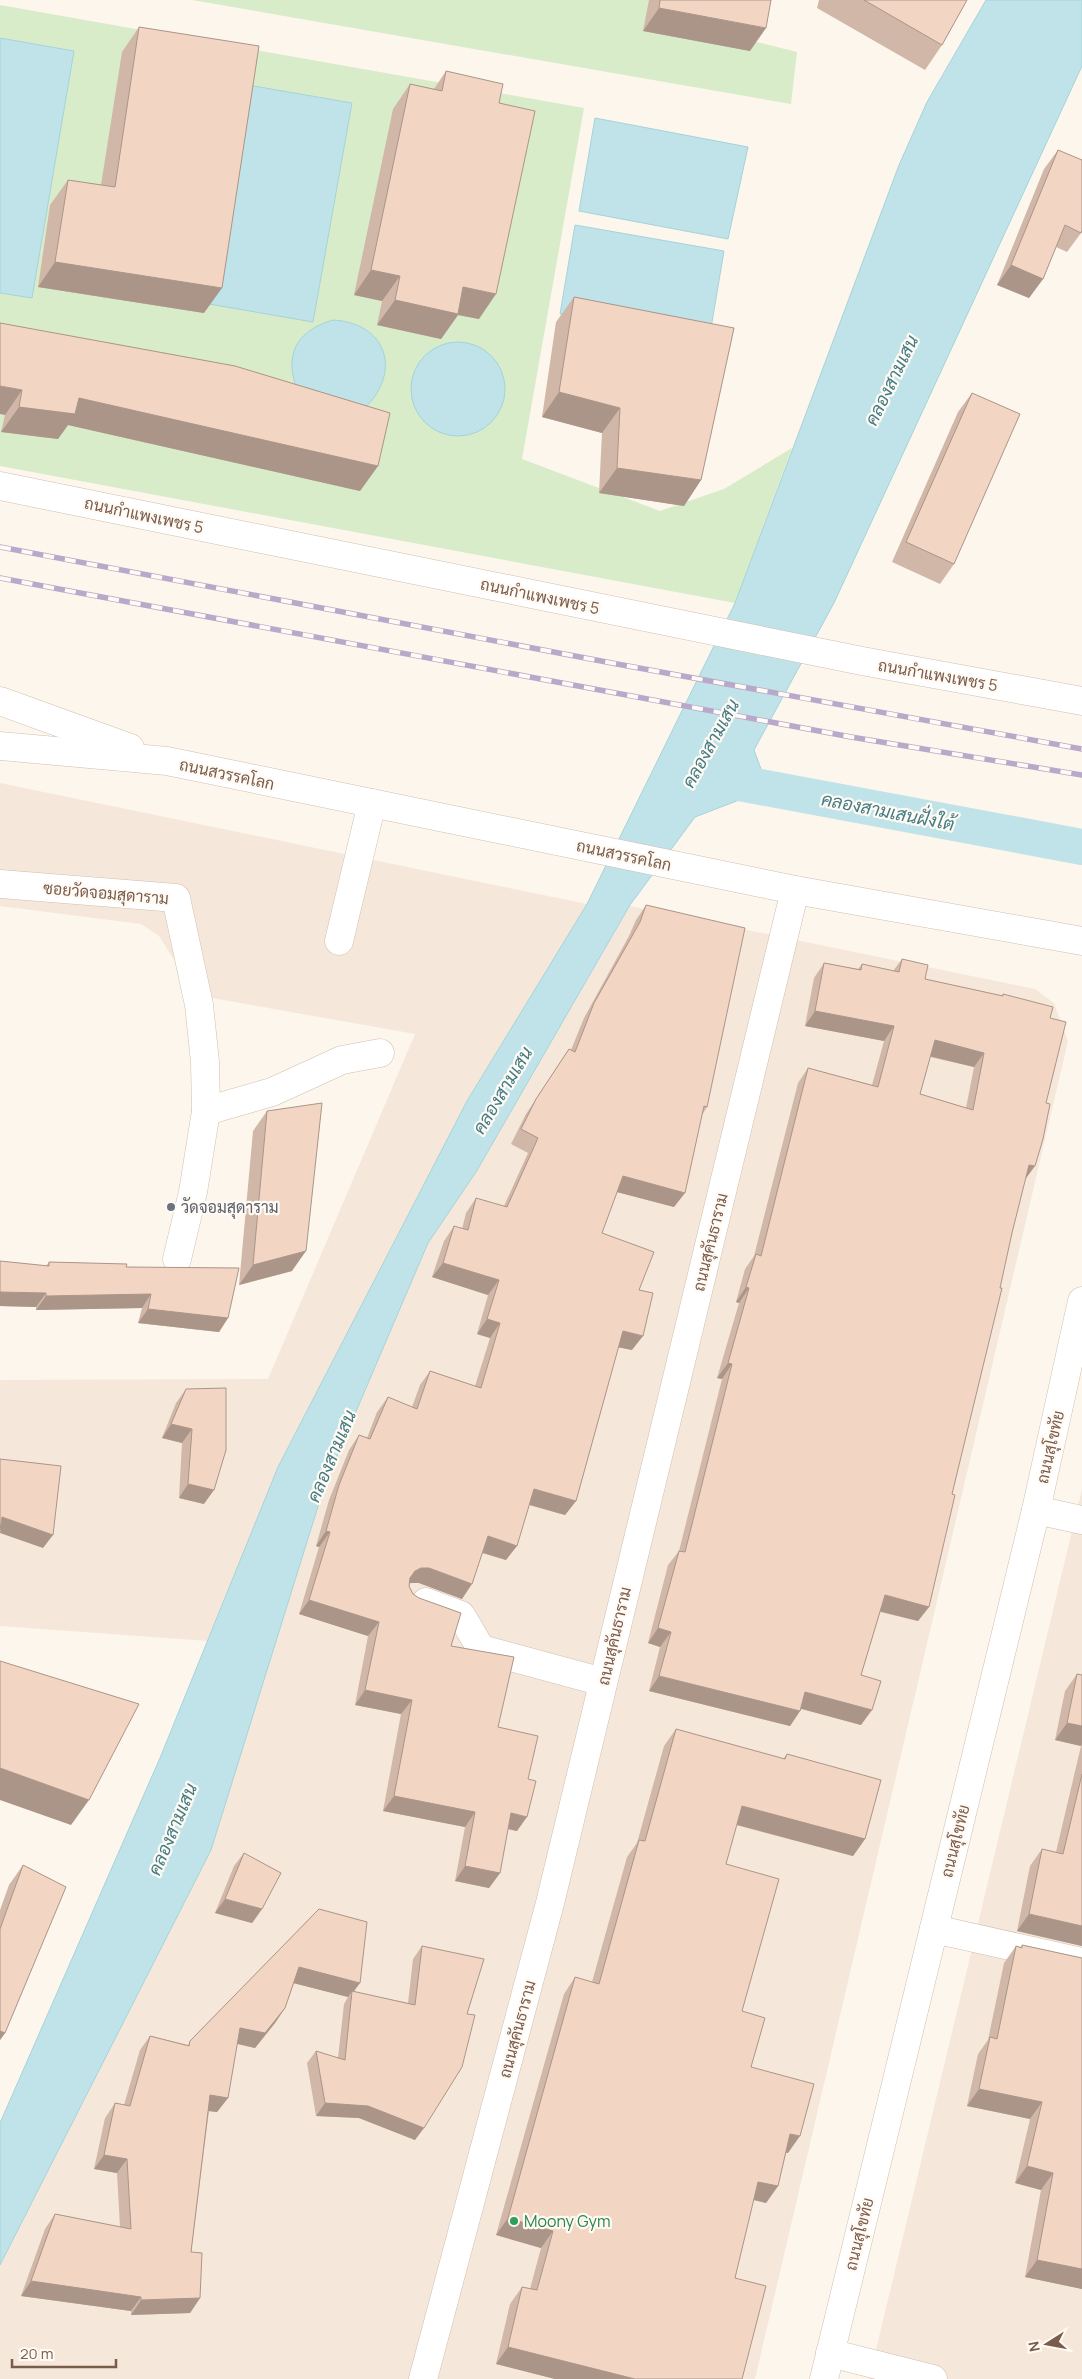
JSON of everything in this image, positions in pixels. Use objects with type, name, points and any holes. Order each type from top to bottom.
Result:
[{"type":"street","name":"ถนนกำแพงเพชร 5","points":[[0,486],[625,614],[862,661],[1082,701]]},
{"type":"street","name":"ถนนสวรรคโลก","points":[[0,701],[167,761]]},
{"type":"street","name":"ถนนสวรรคโลก","points":[[0,746],[167,761],[795,890],[1082,941]]},
{"type":"street","points":[[339,941],[372,803]]},
{"type":"street","name":"ซอยวัดจอมสุดาราม","points":[[0,884],[176,898],[200,1004],[205,1062],[206,1111],[193,1192],[176,1259]]},
{"type":"street","name":"ถนนสุคันธาราม","points":[[423,2379],[550,1903],[795,890]]},
{"type":"street","points":[[206,1111],[272,1092],[342,1060],[380,1053]]},
{"type":"street","name":"ถนนสุโขทัย","points":[[827,2366],[1036,1510],[1082,1302]]},
{"type":"street","points":[[1036,1510],[1082,1520]]},
{"type":"street","points":[[414,1598],[461,1615],[481,1649],[604,1682]]},
{"type":"street","points":[[934,1929],[1082,1962]]},
{"type":"street","points":[[827,2366],[933,2379]]},
{"type":"shaded area","points":[[0,783],[587,904],[467,1101],[278,1467],[208,1641],[0,1626],[0,1380],[268,1379],[415,1034],[184,993],[178,966],[159,936],[141,924],[0,906]]},
{"type":"shaded area","points":[[630,906],[1035,989],[1054,1003],[1068,1041],[755,2379],[0,2379],[0,2265],[211,1850],[325,1484],[346,1431],[428,1243],[476,1172]]},
{"type":"shaded area","points":[[1082,1489],[1082,2379],[869,2379]]},
{"type":"green space","points":[[192,0],[656,0],[655,17],[797,52],[791,104]]},
{"type":"green space","points":[[0,5],[584,108],[522,459],[660,511],[724,489],[792,448],[735,603],[0,466]]},
{"type":"water","name":"คลองสามเสน","points":[[986,0],[1082,0],[1082,66],[834,603],[754,750],[764,777],[747,797],[695,817],[630,905],[476,1172],[428,1243],[325,1484],[211,1850],[0,2265],[0,2123],[160,1758],[278,1467],[467,1101],[587,904],[735,603],[899,165],[927,102]]},
{"type":"water","points":[[0,38],[74,51],[32,298],[0,293]]},
{"type":"water","points":[[248,85],[352,103],[313,322],[209,304]]},
{"type":"water","points":[[595,118],[748,147],[728,239],[579,211]]},
{"type":"water","points":[[575,225],[724,251],[709,340],[560,314]]},
{"type":"water","points":[[333,320],[351,323],[366,330],[376,339],[383,351],[385,364],[383,378],[377,393],[366,407],[298,392],[292,367],[296,346],[310,331]]},
{"type":"water","points":[[458,342],[476,345],[491,356],[502,371],[505,389],[502,407],[491,422],[476,433],[458,436],[440,433],[425,422],[414,407],[411,389],[414,371],[425,356],[440,345]]},
{"type":"building","points":[[660,0],[771,0],[766,28],[659,8]]},
{"type":"building","points":[[864,0],[967,0],[942,45]]},
{"type":"building","points":[[139,27],[259,46],[222,288],[55,262],[68,180],[115,187]]},
{"type":"building","points":[[446,71],[503,84],[499,103],[535,111],[496,294],[463,287],[458,314],[395,300],[400,276],[371,270],[410,84],[442,91]]},
{"type":"building","points":[[1058,150],[1082,160],[1082,230],[1081,233],[1065,225],[1043,279],[1011,265]]},
{"type":"building","points":[[574,297],[734,328],[701,480],[617,468],[620,408],[559,392]]},
{"type":"building","points":[[0,323],[235,366],[390,413],[378,466],[79,398],[75,414],[19,407],[22,390],[0,386]]},
{"type":"building","points":[[972,393],[1020,414],[954,564],[906,542]]},
{"type":"building","points":[[646,905],[745,928],[707,1107],[704,1106],[685,1193],[623,1176],[602,1233],[654,1252],[639,1290],[653,1293],[643,1336],[623,1331],[576,1501],[534,1489],[517,1546],[488,1536],[472,1584],[429,1568],[421,1568],[415,1571],[410,1578],[409,1586],[413,1594],[419,1598],[461,1613],[451,1646],[514,1657],[498,1727],[538,1736],[528,1779],[536,1781],[527,1817],[511,1813],[500,1873],[465,1866],[475,1812],[394,1796],[412,1700],[365,1690],[379,1622],[309,1600],[330,1532],[326,1531],[339,1485],[359,1435],[370,1439],[388,1397],[417,1409],[430,1371],[481,1388],[500,1323],[487,1319],[499,1280],[443,1263],[454,1226],[468,1230],[476,1198],[507,1207],[538,1138],[521,1129],[536,1099],[569,1049],[575,1052],[594,1003],[640,922]]},
{"type":"building","points":[[902,959],[928,965],[925,979],[1003,996],[1003,994],[1053,1007],[1050,1018],[1066,1022],[1046,1103],[1050,1104],[1043,1139],[1035,1166],[1029,1165],[1012,1233],[1000,1288],[1002,1288],[952,1494],[955,1495],[929,1607],[885,1595],[861,1675],[881,1681],[872,1710],[805,1692],[800,1711],[659,1676],[671,1632],[658,1628],[679,1551],[685,1552],[732,1364],[728,1363],[749,1288],[746,1287],[756,1254],[761,1256],[808,1068],[878,1087],[894,1026],[815,1011],[824,963],[861,970],[862,964],[899,972]],"holes":[[[935,1040],[984,1053],[973,1110],[920,1094]]]},
{"type":"building","points":[[322,1103],[306,1251],[253,1265],[267,1111]]},
{"type":"building","points":[[0,1261],[49,1266],[49,1262],[127,1264],[126,1267],[239,1268],[228,1318],[148,1309],[151,1294],[46,1296],[46,1293],[0,1292]]},
{"type":"building","points":[[226,1388],[226,1450],[214,1490],[188,1484],[192,1429],[171,1424],[186,1389]]},
{"type":"building","points":[[0,1459],[61,1466],[53,1535],[2,1517],[0,1530]]},
{"type":"building","points":[[0,1661],[139,1704],[89,1800],[0,1768]]},
{"type":"building","points":[[1077,1674],[1082,1675],[1082,1726],[1067,1723]]},
{"type":"building","points":[[676,1729],[785,1759],[787,1754],[881,1780],[865,1839],[742,1806],[726,1864],[779,1879],[742,2011],[765,2018],[751,2067],[814,2084],[800,2136],[790,2134],[778,2186],[758,2182],[735,2278],[766,2286],[742,2379],[635,2379],[508,2347],[522,2287],[537,2290],[553,2231],[508,2218],[575,1977],[599,1984],[639,1840],[645,1841]]},
{"type":"building","points":[[1082,1774],[1082,1926],[1029,1914],[1042,1849],[1063,1854]]},
{"type":"building","points":[[244,1853],[281,1873],[262,1909],[225,1899]]},
{"type":"building","points":[[23,1865],[66,1887],[5,2033],[0,2031],[0,1929]]},
{"type":"building","points":[[319,1909],[367,1922],[360,1983],[299,1967],[285,2008],[265,2033],[240,2028],[228,2098],[210,2095],[191,2252],[202,2253],[200,2298],[141,2300],[141,2297],[31,2281],[55,2214],[131,2229],[127,2159],[104,2155],[115,2103],[130,2106],[150,2036],[189,2046],[190,2041]]},
{"type":"building","points":[[1022,1945],[1082,1958],[1082,2269],[1037,2260],[1053,2173],[1027,2166],[1042,2102],[979,2089],[990,2037],[997,2039],[1016,1946],[1022,1948]]},
{"type":"building","points":[[422,1946],[484,1959],[467,2014],[475,2015],[462,2067],[424,2128],[368,2106],[325,2103],[316,2051],[345,2060],[352,1991],[415,2005]]},
{"type":"waterway","name":"คลองสามเสนฝั่งใต้","points":[[707,777],[1082,847]]},
{"type":"railway","points":[[0,547],[617,664],[1082,749]]},
{"type":"railway","points":[[0,578],[851,737],[1082,775]]},
{"type":"place","name":"วัดจอมสุดาราม","points":[[171,1207]]},
{"type":"place","name":"Moony Gym","points":[[514,2221]]}]
